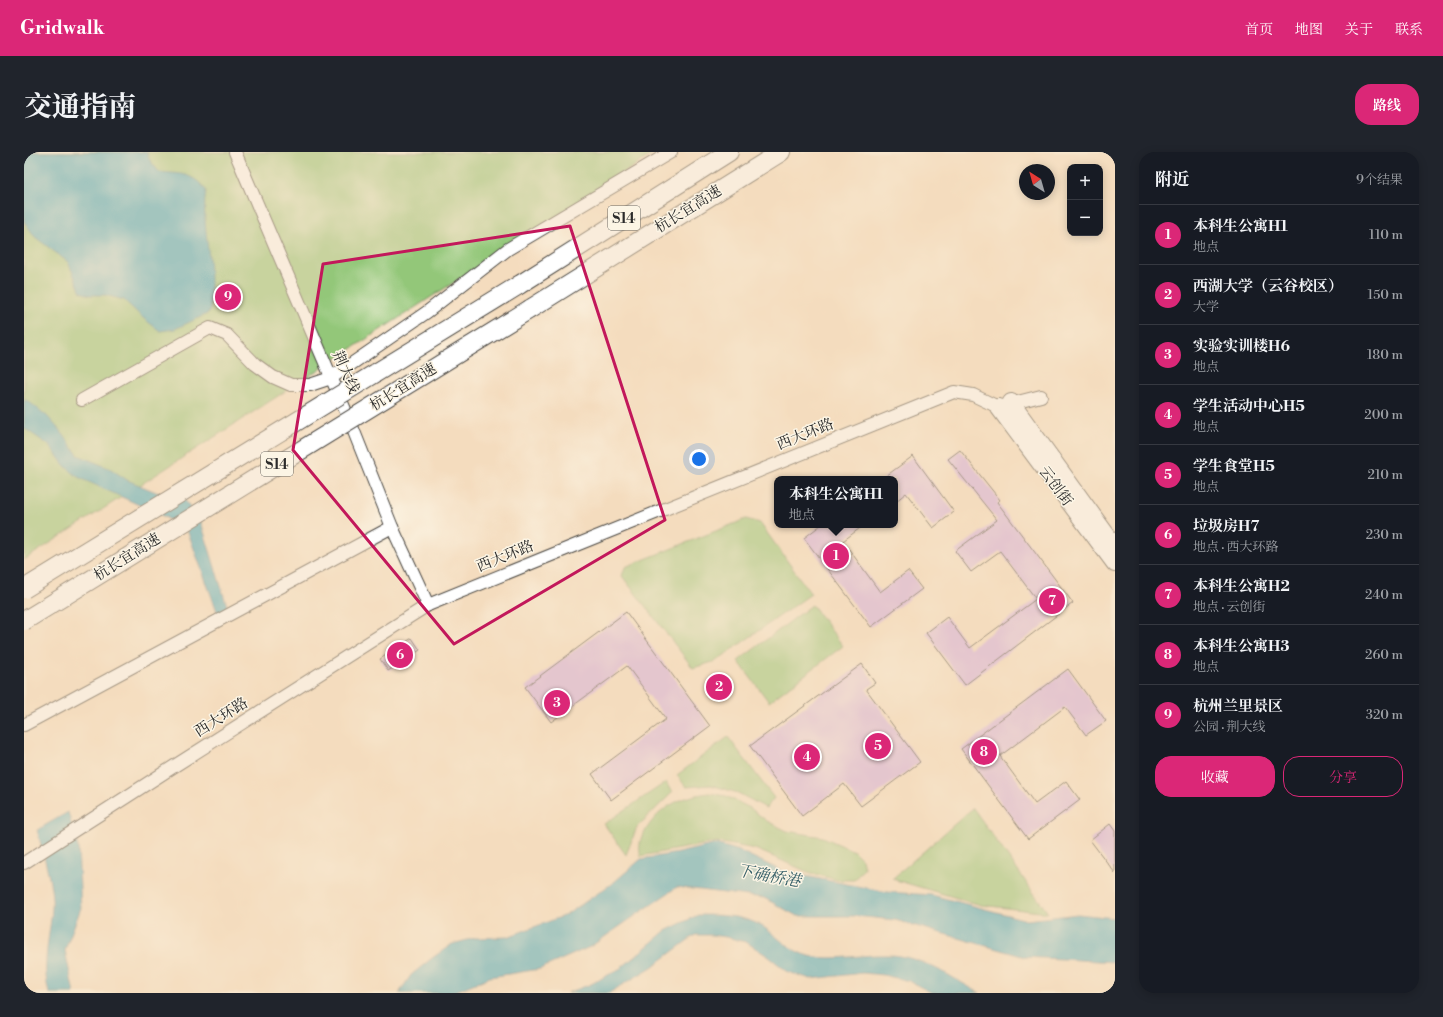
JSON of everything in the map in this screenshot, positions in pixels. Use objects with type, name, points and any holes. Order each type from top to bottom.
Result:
[{"type":"highway","name":"杭长宜高速","points":[[24,589],[519,285],[729,152]]},
{"type":"highway","name":"杭长宜高速","points":[[24,621],[530,309],[697,203],[781,152]]},
{"type":"highway","points":[[697,203],[790,152]]},
{"type":"main road","name":"云创街","points":[[1004,404],[1115,546]]},
{"type":"main road","name":"云创街","points":[[1004,404],[1115,564]]},
{"type":"street","name":"荆大线","points":[[235,152],[331,378],[350,419],[392,527],[428,605]]},
{"type":"street","points":[[82,400],[210,328],[227,335],[255,364],[273,377],[290,385],[310,385],[331,378],[427,312],[508,249],[672,152]]},
{"type":"street","name":"西大环路","points":[[24,863],[428,605],[954,392],[972,395],[1004,404]]},
{"type":"street","points":[[1004,404],[1041,396]]},
{"type":"street","points":[[24,725],[392,527]]},
{"type":"highlighted area","points":[[570,226],[665,520],[454,644],[293,450],[323,264]]},
{"type":"green space","points":[[24,152],[656,152],[24,560]]},
{"type":"green space","points":[[746,519],[760,523],[811,594],[716,661],[693,668],[622,576],[625,567]]},
{"type":"green space","points":[[812,605],[843,646],[769,702],[738,661]]},
{"type":"green space","points":[[728,737],[774,798],[766,808],[738,793],[711,785],[686,787],[677,775]]},
{"type":"green space","points":[[666,782],[672,793],[637,827],[626,855],[604,824]]},
{"type":"green space","points":[[709,793],[726,796],[750,808],[767,821],[787,831],[823,837],[854,851],[862,859],[864,868],[854,880],[837,880],[808,872],[755,849],[717,842],[641,856],[641,838],[658,815],[665,809],[681,800],[699,794]]},
{"type":"green space","points":[[973,808],[1048,913],[981,905],[892,879]]},
{"type":"water","points":[[24,152],[147,152],[149,159],[159,172],[185,175],[201,184],[206,190],[205,224],[210,270],[211,298],[209,313],[175,329],[160,331],[143,318],[124,300],[105,295],[90,295],[81,292],[68,262],[35,237],[24,221]]},
{"type":"water","points":[[24,400],[28,401],[47,416],[63,434],[78,455],[111,469],[127,480],[161,494],[183,498],[200,519],[228,609],[218,614],[187,530],[163,516],[78,477],[64,465],[50,446],[24,428]]},
{"type":"water","points":[[68,812],[78,847],[81,908],[65,950],[74,993],[49,993],[46,961],[52,900],[47,869],[37,830]]},
{"type":"water","name":"下确桥港","points":[[716,844],[740,851],[784,872],[888,892],[932,895],[1027,920],[1078,914],[1115,918],[1115,962],[1025,957],[895,920],[855,916],[797,916],[764,898],[677,887],[590,947],[540,969],[490,977],[451,993],[399,993],[411,975],[452,944],[475,938],[507,937],[566,915],[614,882],[641,859],[678,853]]},
{"type":"water","points":[[698,915],[724,916],[749,920],[765,928],[791,948],[809,956],[839,958],[888,955],[912,959],[936,968],[980,993],[932,993],[909,981],[883,975],[863,973],[811,979],[788,972],[746,942],[726,937],[695,935],[652,967],[609,993],[567,993],[591,984],[621,968],[665,931]]},
{"type":"building","points":[[960,450],[1000,500],[997,502],[1073,603],[965,685],[926,633],[947,617],[970,648],[1036,599],[1000,551],[971,572],[955,551],[997,520],[948,459]]},
{"type":"building","points":[[913,456],[954,512],[933,528],[906,493],[898,500],[898,476],[886,476]]},
{"type":"building","points":[[817,528],[860,528],[843,541],[880,592],[908,571],[922,589],[871,627],[804,538]]},
{"type":"building","points":[[626,612],[710,726],[611,800],[592,774],[666,719],[627,666],[551,722],[525,687]]},
{"type":"building","points":[[412,638],[420,650],[388,671],[380,659]]},
{"type":"building","points":[[862,664],[875,683],[866,689],[920,762],[861,806],[844,784],[802,816],[750,746]]},
{"type":"building","points":[[1068,669],[1106,721],[1086,735],[1065,707],[1000,756],[1035,804],[1066,781],[1080,800],[1028,839],[961,749]]},
{"type":"building","points":[[1110,824],[1115,831],[1115,873],[1090,840]]},
{"type":"place","name":"杭州兰里景区","points":[[228,297]]},
{"type":"place","name":"本科生公寓H1","points":[[836,556]]},
{"type":"place","name":"本科生公寓H2","points":[[1052,601]]},
{"type":"place","name":"垃圾房H7","points":[[400,655]]},
{"type":"place","name":"西湖大学（云谷校区）","points":[[719,687]]},
{"type":"place","name":"实验实训楼H6","points":[[557,703]]},
{"type":"place","name":"学生食堂H5","points":[[878,746]]},
{"type":"place","name":"本科生公寓H3","points":[[984,752]]},
{"type":"place","name":"学生活动中心H5","points":[[807,757]]}]
